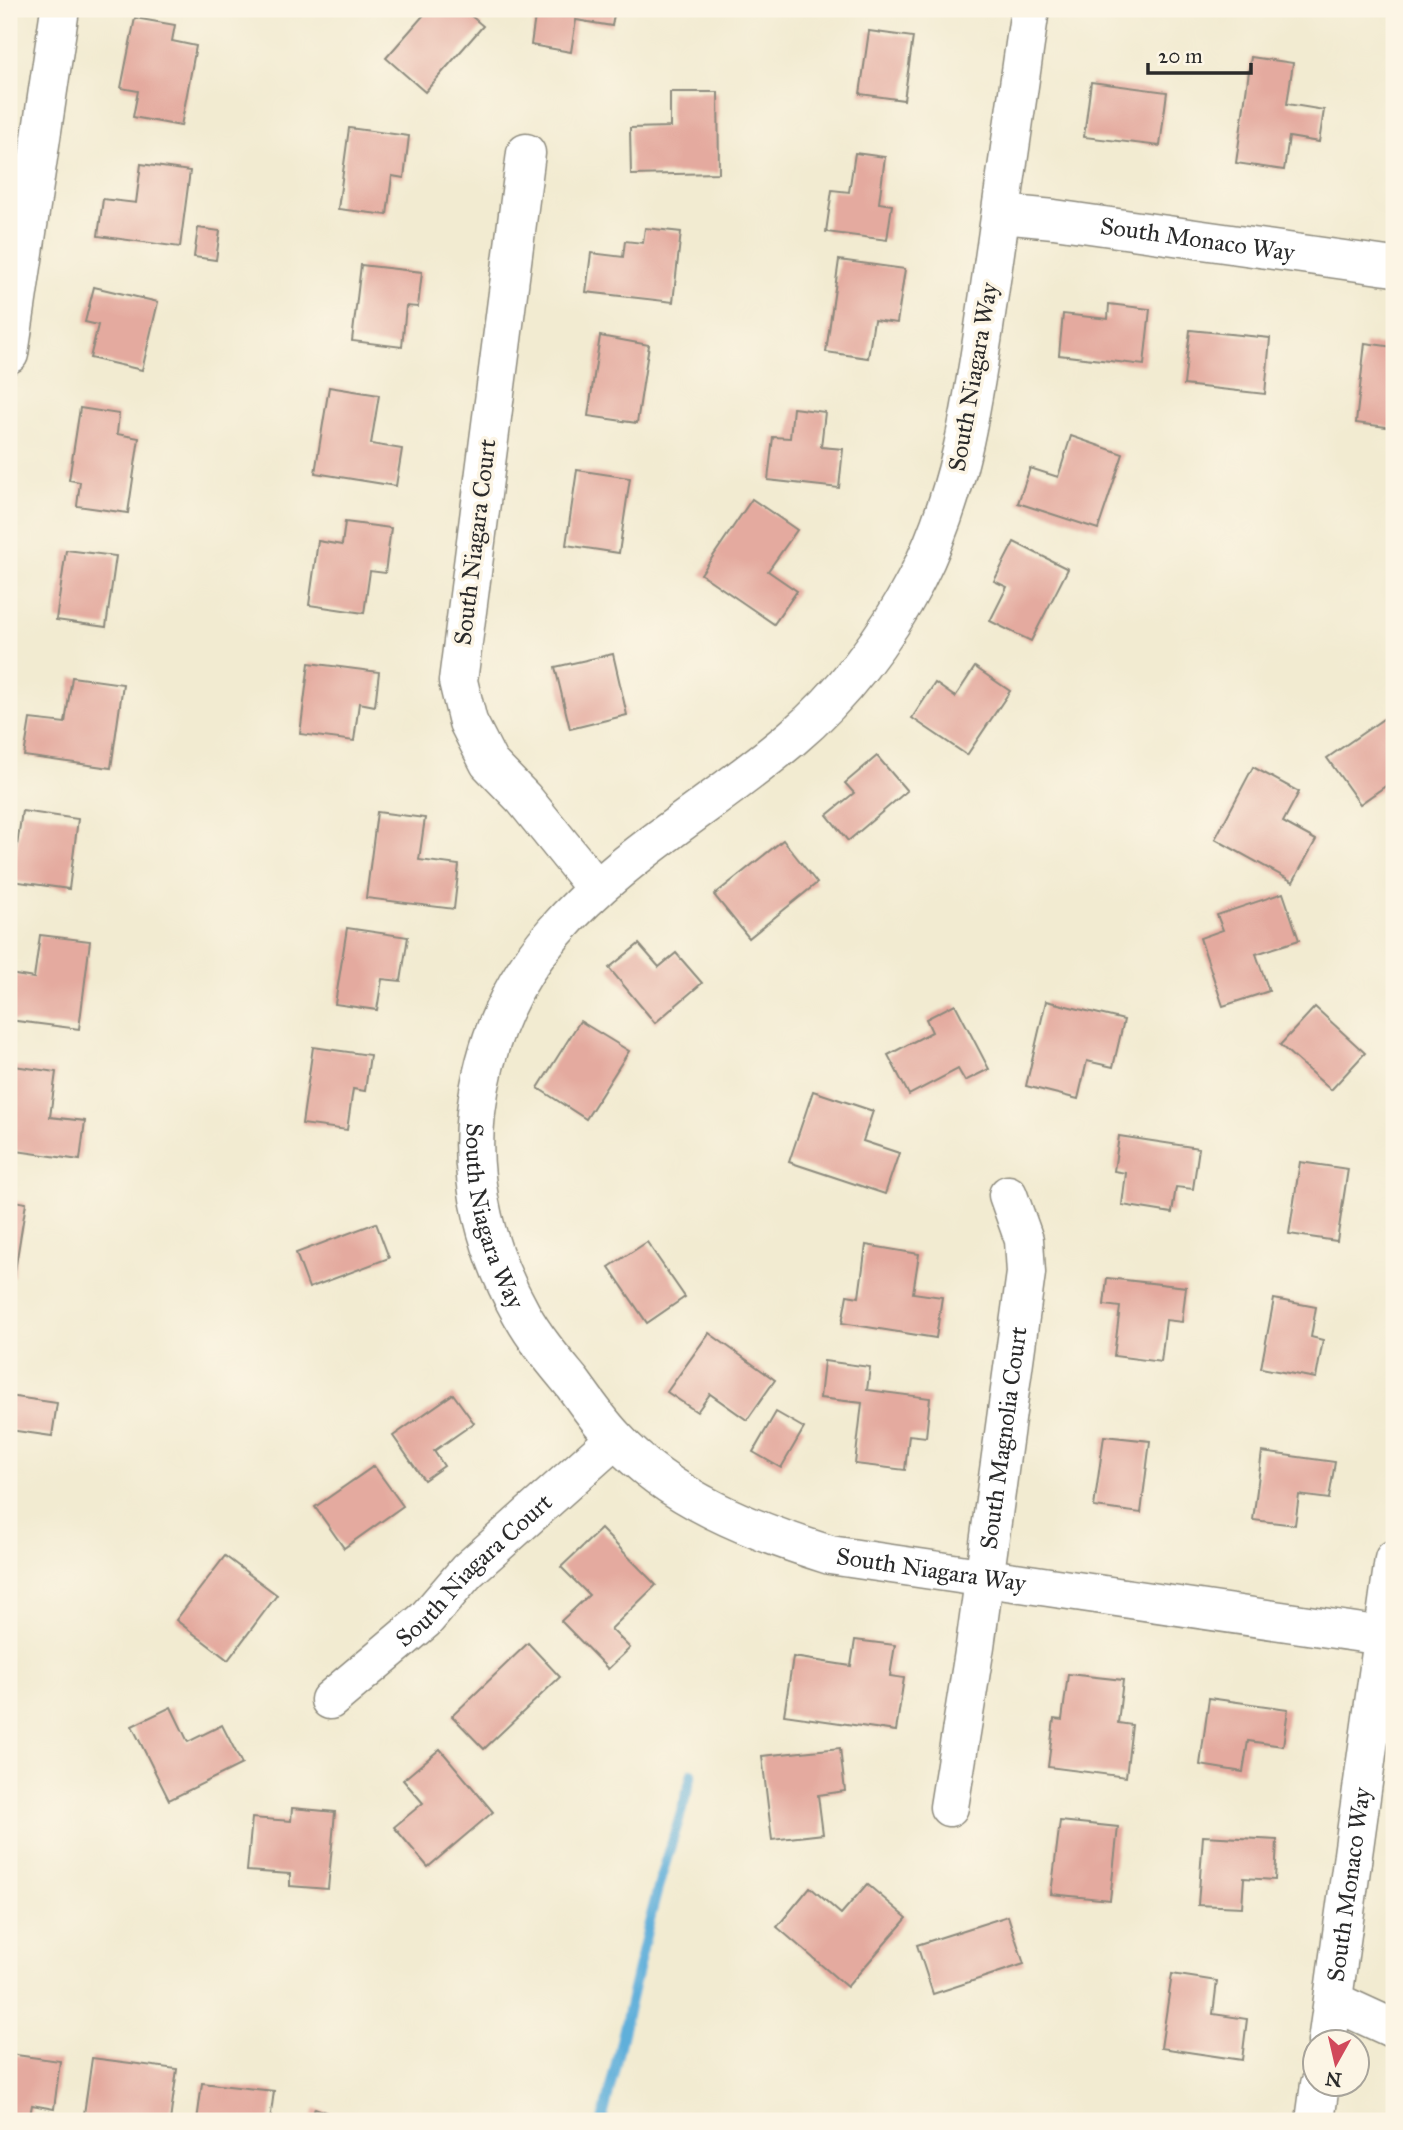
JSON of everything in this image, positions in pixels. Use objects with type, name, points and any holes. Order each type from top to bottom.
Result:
[{"type":"street","points":[[9,354],[60,9]]},
{"type":"street","name":"South Niagara Way","points":[[1030,9],[967,440],[943,523],[914,583],[868,655],[829,702],[794,737],[595,887],[546,939],[515,986],[491,1037],[480,1080],[474,1133],[477,1186],[488,1238],[507,1288],[530,1329],[615,1439],[653,1471],[708,1507],[767,1535],[830,1555],[982,1580],[1383,1636]]},
{"type":"street","name":"South Niagara Court","points":[[526,153],[458,681],[468,722],[489,763],[524,799],[595,887]]},
{"type":"street","name":"South Monaco Way","points":[[1001,214],[1054,219],[1394,267]]},
{"type":"street","name":"South Magnolia Court","points":[[949,1807],[975,1646],[1026,1273],[1024,1240],[1008,1195]]},
{"type":"street","name":"South Niagara Court","points":[[330,1700],[425,1620],[467,1571],[615,1439]]},
{"type":"street","name":"South Monaco Way","points":[[1329,2028],[1394,1559]]},
{"type":"street","name":"South Monaco Way","points":[[1333,2001],[1394,2029]]},
{"type":"street","points":[[1315,2121],[1318,2098]]},
{"type":"building","points":[[429,9],[463,9],[483,26],[425,92],[386,58]]},
{"type":"building","points":[[536,9],[615,9],[612,26],[576,20],[571,52],[531,45]]},
{"type":"building","points":[[135,18],[175,25],[172,41],[196,46],[181,126],[133,117],[138,91],[121,88]]},
{"type":"building","points":[[869,31],[913,37],[904,100],[860,94]]},
{"type":"building","points":[[1251,57],[1293,63],[1287,104],[1324,110],[1319,142],[1289,137],[1284,170],[1236,163]]},
{"type":"building","points":[[1091,82],[1167,92],[1160,146],[1084,137]]},
{"type":"building","points":[[670,92],[718,92],[719,173],[631,175],[630,128],[670,127]]},
{"type":"building","points":[[349,128],[409,136],[404,178],[392,176],[387,215],[338,209]]},
{"type":"building","points":[[855,153],[885,157],[879,203],[892,205],[887,240],[826,232],[832,190],[849,192]]},
{"type":"building","points":[[141,164],[190,171],[180,247],[98,236],[103,199],[136,203]]},
{"type":"building","points":[[198,228],[220,231],[216,260],[194,257]]},
{"type":"building","points":[[645,228],[681,232],[673,302],[586,292],[591,253],[623,257],[625,241],[643,243]]},
{"type":"building","points":[[839,260],[905,269],[897,323],[874,320],[868,358],[826,352]]},
{"type":"building","points":[[361,265],[422,272],[418,307],[406,306],[402,347],[352,341]]},
{"type":"building","points":[[94,287],[158,302],[142,370],[90,358],[98,325],[85,322]]},
{"type":"building","points":[[1109,304],[1150,309],[1144,365],[1059,355],[1063,314],[1108,319]]},
{"type":"building","points":[[1190,330],[1270,338],[1265,394],[1184,385]]},
{"type":"building","points":[[600,336],[649,345],[637,423],[588,416]]},
{"type":"building","points":[[1365,343],[1394,347],[1394,428],[1356,423]]},
{"type":"building","points":[[329,387],[379,395],[371,444],[402,449],[396,486],[315,473]]},
{"type":"building","points":[[80,408],[119,414],[117,434],[139,438],[128,513],[77,506],[80,482],[69,480]]},
{"type":"building","points":[[793,408],[825,412],[821,447],[843,449],[839,488],[768,480],[773,437],[790,438]]},
{"type":"building","points":[[1071,436],[1123,454],[1098,529],[1018,503],[1030,468],[1058,477]]},
{"type":"building","points":[[577,470],[630,478],[619,553],[566,545]]},
{"type":"building","points":[[752,499],[797,530],[768,571],[797,591],[774,624],[701,574]]},
{"type":"building","points":[[345,522],[391,528],[385,573],[370,571],[364,613],[309,605],[318,541],[342,545]]},
{"type":"building","points":[[1014,542],[1068,569],[1031,641],[990,621],[1007,587],[994,581]]},
{"type":"building","points":[[66,550],[116,556],[106,627],[56,620]]},
{"type":"building","points":[[613,654],[627,715],[570,729],[555,667]]},
{"type":"building","points":[[309,663],[379,672],[375,706],[359,703],[354,741],[300,734]]},
{"type":"building","points":[[975,667],[1010,691],[967,755],[912,718],[935,683],[955,697]]},
{"type":"building","points":[[72,677],[123,684],[111,768],[24,756],[30,719],[65,723]]},
{"type":"building","points":[[1389,715],[1394,723],[1394,780],[1360,804],[1327,758]]},
{"type":"building","points":[[877,756],[907,791],[848,841],[827,815],[854,793],[845,783]]},
{"type":"building","points":[[1253,767],[1299,792],[1283,822],[1316,840],[1293,882],[1215,839]]},
{"type":"building","points":[[22,811],[78,819],[69,889],[12,881]]},
{"type":"building","points":[[377,812],[425,818],[419,860],[459,865],[454,909],[366,898]]},
{"type":"building","points":[[783,840],[817,883],[749,938],[714,895]]},
{"type":"building","points":[[1283,893],[1299,940],[1256,954],[1269,991],[1223,1006],[1200,938],[1223,930],[1217,915]]},
{"type":"building","points":[[347,928],[408,937],[401,981],[382,979],[377,1010],[335,1004]]},
{"type":"building","points":[[40,935],[90,941],[79,1029],[9,1020],[9,974],[34,978]]},
{"type":"building","points":[[639,944],[659,967],[676,953],[702,983],[655,1023],[609,968]]},
{"type":"building","points":[[1046,1001],[1124,1020],[1113,1067],[1087,1061],[1078,1099],[1026,1086]]},
{"type":"building","points":[[955,1004],[989,1069],[965,1081],[958,1069],[909,1095],[888,1055],[932,1032],[926,1019]]},
{"type":"building","points":[[1315,1007],[1365,1053],[1331,1090],[1280,1045]]},
{"type":"building","points":[[580,1021],[629,1051],[586,1119],[538,1088]]},
{"type":"building","points":[[313,1047],[370,1055],[365,1091],[353,1089],[347,1130],[302,1124]]},
{"type":"building","points":[[14,1066],[56,1072],[50,1117],[85,1121],[80,1160],[9,1150],[9,1109]]},
{"type":"building","points":[[813,1091],[873,1111],[863,1141],[899,1153],[885,1194],[789,1162]]},
{"type":"building","points":[[1119,1136],[1199,1148],[1193,1189],[1176,1187],[1172,1213],[1122,1205],[1126,1173],[1114,1171]]},
{"type":"building","points":[[1300,1162],[1348,1169],[1337,1241],[1289,1234]]},
{"type":"building","points":[[9,1200],[26,1203],[14,1277],[9,1276]]},
{"type":"building","points":[[376,1223],[389,1258],[309,1288],[296,1253]]},
{"type":"building","points":[[647,1242],[685,1297],[647,1323],[609,1267]]},
{"type":"building","points":[[866,1245],[919,1254],[913,1293],[942,1297],[936,1338],[842,1323],[847,1295],[859,1297]]},
{"type":"building","points":[[1107,1278],[1186,1287],[1182,1322],[1166,1320],[1161,1362],[1114,1356],[1120,1307],[1104,1305]]},
{"type":"building","points":[[1274,1299],[1316,1307],[1311,1337],[1323,1340],[1316,1378],[1261,1368]]},
{"type":"building","points":[[709,1333],[775,1380],[747,1420],[710,1394],[697,1412],[667,1392]]},
{"type":"building","points":[[824,1361],[870,1367],[867,1390],[930,1398],[926,1437],[909,1435],[905,1470],[855,1464],[862,1403],[820,1398]]},
{"type":"building","points":[[453,1394],[474,1423],[434,1451],[444,1466],[424,1480],[393,1436]]},
{"type":"building","points":[[9,1396],[57,1403],[52,1436],[9,1430]]},
{"type":"building","points":[[776,1412],[804,1428],[781,1468],[753,1452]]},
{"type":"building","points":[[1104,1436],[1150,1441],[1141,1513],[1094,1507]]},
{"type":"building","points":[[1262,1452],[1335,1462],[1329,1499],[1299,1495],[1295,1525],[1253,1520]]},
{"type":"building","points":[[374,1466],[403,1506],[344,1548],[315,1507]]},
{"type":"building","points":[[601,1529],[656,1585],[611,1629],[630,1648],[608,1669],[561,1621],[589,1595],[561,1567]]},
{"type":"building","points":[[225,1556],[277,1595],[228,1660],[176,1620]]},
{"type":"building","points":[[855,1640],[895,1645],[890,1676],[904,1678],[896,1731],[784,1715],[793,1657],[851,1666]]},
{"type":"building","points":[[528,1643],[560,1677],[484,1749],[452,1716]]},
{"type":"building","points":[[1068,1674],[1123,1680],[1118,1723],[1132,1725],[1126,1777],[1048,1767],[1054,1719],[1062,1720]]},
{"type":"building","points":[[1209,1698],[1288,1709],[1283,1746],[1248,1741],[1243,1772],[1200,1765]]},
{"type":"building","points":[[171,1707],[188,1742],[222,1725],[242,1764],[169,1800],[132,1726]]},
{"type":"building","points":[[840,1748],[845,1791],[818,1795],[823,1834],[772,1840],[762,1756]]},
{"type":"building","points":[[440,1749],[493,1812],[428,1867],[394,1827],[423,1803],[403,1780]]},
{"type":"building","points":[[292,1808],[335,1812],[328,1889],[290,1886],[290,1874],[247,1871],[252,1818],[291,1821]]},
{"type":"building","points":[[1060,1821],[1118,1827],[1110,1900],[1051,1894]]},
{"type":"building","points":[[1203,1836],[1277,1840],[1275,1880],[1244,1878],[1242,1907],[1198,1905]]},
{"type":"building","points":[[867,1884],[907,1918],[847,1987],[777,1927],[810,1887],[841,1914]]},
{"type":"building","points":[[1008,1916],[1024,1964],[933,1994],[917,1945]]},
{"type":"building","points":[[1172,1974],[1217,1981],[1213,2014],[1247,2019],[1242,2060],[1161,2048]]},
{"type":"building","points":[[9,2054],[60,2061],[54,2109],[32,2105],[29,2121],[9,2121]]},
{"type":"building","points":[[92,2058],[177,2069],[170,2121],[83,2121]]},
{"type":"building","points":[[202,2083],[274,2091],[270,2121],[197,2121]]},
{"type":"building","points":[[315,2108],[348,2121],[310,2121]]},
{"type":"waterway","points":[[602,2121],[657,1892],[692,1773]]}]
